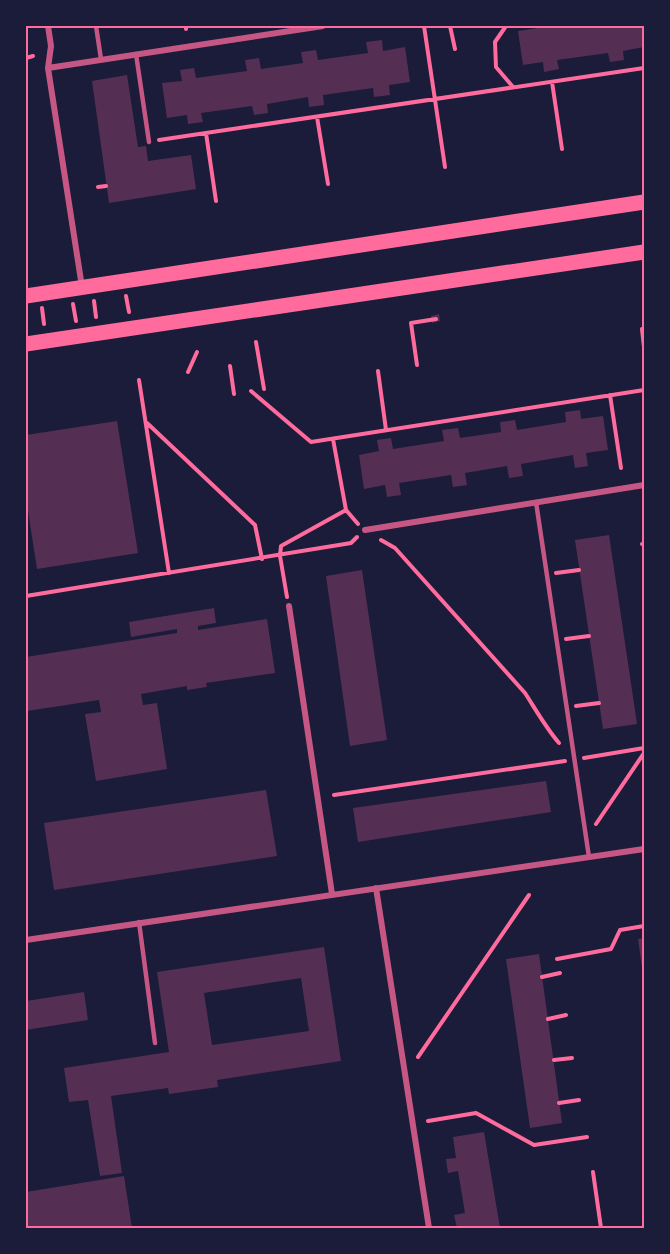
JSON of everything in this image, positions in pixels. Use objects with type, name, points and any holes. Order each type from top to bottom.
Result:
[{"type":"main road","points":[[26,296],[645,202]]},
{"type":"main road","points":[[26,344],[645,252]]},
{"type":"street","points":[[48,26],[51,46],[48,68],[81,287]]},
{"type":"street","points":[[48,68],[323,26]]},
{"type":"street","points":[[365,530],[645,485]]},
{"type":"street","points":[[289,606],[332,894]]},
{"type":"street","points":[[26,940],[645,849]]},
{"type":"street","points":[[376,888],[429,1228]]},
{"type":"lane","points":[[96,26],[101,59]]},
{"type":"lane","points":[[136,54],[149,142]]},
{"type":"lane","points":[[536,502],[590,857]]},
{"type":"lane","points":[[139,922],[155,1043]]},
{"type":"path","points":[[424,26],[445,166]]},
{"type":"path","points":[[450,26],[456,49]]},
{"type":"path","points":[[506,26],[495,42],[496,68],[513,87]]},
{"type":"path","points":[[26,58],[33,56]]},
{"type":"path","points":[[149,142],[645,68]]},
{"type":"path","points":[[552,81],[562,149]]},
{"type":"path","points":[[317,117],[328,184]]},
{"type":"path","points":[[206,133],[216,201]]},
{"type":"path","points":[[98,187],[106,186]]},
{"type":"path","points":[[81,287],[99,333]]},
{"type":"path","points":[[78,336],[81,287]]},
{"type":"path","points":[[125,290],[130,319]]},
{"type":"path","points":[[41,303],[45,331]]},
{"type":"path","points":[[417,365],[411,323],[436,318]]},
{"type":"path","points":[[642,329],[645,346]]},
{"type":"path","points":[[256,342],[264,389]]},
{"type":"path","points":[[188,372],[197,352]]},
{"type":"path","points":[[230,366],[234,394]]},
{"type":"path","points":[[378,371],[386,430]]},
{"type":"path","points":[[140,380],[169,573]]},
{"type":"path","points":[[251,391],[311,442],[645,390]]},
{"type":"path","points":[[610,395],[621,468]]},
{"type":"path","points":[[146,422],[255,525],[262,559]]},
{"type":"path","points":[[289,606],[280,556],[281,546],[346,510],[333,439]]},
{"type":"path","points":[[26,596],[351,543],[365,530],[395,548],[525,693],[548,730],[574,759]]},
{"type":"path","points":[[555,573],[579,570]]},
{"type":"path","points":[[565,639],[589,636]]},
{"type":"path","points":[[575,706],[599,703]]},
{"type":"path","points":[[334,795],[574,759],[645,751]]},
{"type":"path","points":[[594,834],[596,823],[645,751]]},
{"type":"path","points":[[418,1057],[529,895]]},
{"type":"path","points":[[558,958],[611,949],[620,930],[645,926]]},
{"type":"path","points":[[542,977],[560,973]]},
{"type":"path","points":[[548,1019],[566,1015]]},
{"type":"path","points":[[554,1060],[572,1058]]},
{"type":"path","points":[[560,1102],[579,1100]]},
{"type":"path","points":[[428,1121],[476,1113],[534,1145],[587,1137]]},
{"type":"path","points":[[593,1172],[599,1194],[601,1228]]},
{"type":"building","points":[[537,26],[644,26],[644,47],[623,51],[624,60],[610,62],[608,53],[557,60],[559,69],[544,72],[543,62],[523,65],[518,31],[538,28]]},
{"type":"building","points":[[382,40],[383,51],[405,47],[410,82],[389,85],[390,95],[374,97],[373,88],[323,95],[324,105],[309,107],[308,97],[267,104],[268,113],[254,115],[252,106],[201,113],[203,122],[188,124],[187,115],[167,118],[162,83],[182,81],[180,70],[194,68],[196,78],[247,71],[245,60],[259,58],[261,69],[303,63],[301,52],[316,50],[318,60],[368,53],[366,42]]},
{"type":"building","points":[[127,75],[138,147],[146,146],[148,161],[191,155],[196,189],[109,203],[92,81]]},
{"type":"building","points":[[439,314],[440,321],[432,323],[431,316]]},
{"type":"building","points":[[580,410],[581,419],[603,416],[608,450],[586,453],[588,466],[575,468],[573,455],[521,464],[523,476],[509,478],[507,466],[465,473],[467,485],[453,487],[451,475],[399,483],[401,495],[387,497],[385,485],[364,489],[359,455],[379,451],[377,440],[391,438],[393,449],[444,441],[442,430],[458,428],[460,438],[501,432],[500,422],[515,420],[517,430],[566,422],[565,412]]},
{"type":"building","points":[[117,421],[138,553],[37,569],[26,498],[26,435]]},
{"type":"building","points":[[609,535],[637,724],[603,729],[575,540]]},
{"type":"building","points":[[362,570],[387,740],[350,746],[326,576]]},
{"type":"building","points":[[214,608],[216,623],[198,626],[198,630],[267,619],[275,673],[206,683],[207,687],[187,690],[187,686],[141,694],[143,705],[157,703],[167,769],[96,781],[85,714],[101,712],[99,700],[27,711],[26,657],[177,633],[177,629],[131,637],[129,622]]},
{"type":"building","points":[[546,781],[551,812],[358,842],[353,808]]},
{"type":"building","points":[[266,790],[277,856],[54,890],[44,823]]},
{"type":"building","points":[[644,938],[644,975],[643,975],[638,939]]},
{"type":"building","points":[[324,947],[341,1061],[217,1080],[218,1087],[169,1094],[168,1088],[111,1096],[122,1173],[100,1176],[88,1100],[69,1102],[64,1068],[169,1052],[157,972]],"holes":[[[301,978],[309,1031],[212,1045],[204,993]]]},
{"type":"building","points":[[539,954],[562,1123],[530,1128],[506,959]]},
{"type":"building","points":[[84,992],[88,1020],[26,1030],[26,1001]]},
{"type":"building","points":[[484,1132],[500,1228],[457,1228],[454,1215],[465,1213],[458,1171],[448,1173],[446,1159],[456,1158],[453,1137]]},
{"type":"building","points":[[124,1176],[132,1228],[26,1228],[26,1192]]}]
